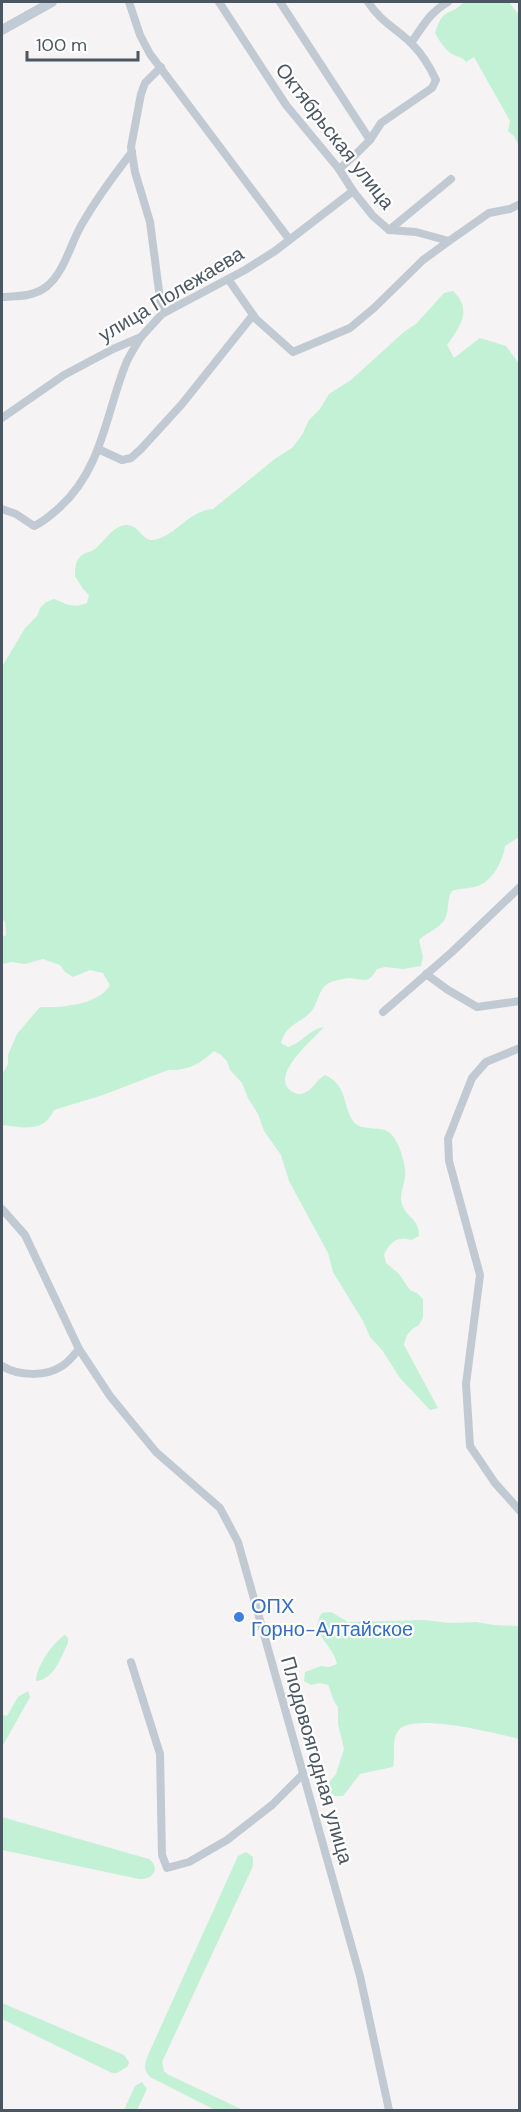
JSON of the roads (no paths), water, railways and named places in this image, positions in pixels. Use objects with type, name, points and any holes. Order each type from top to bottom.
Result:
[{"type":"street","points":[[2,30],[52,2]]},
{"type":"street","points":[[129,2],[140,35],[150,54],[289,239]]},
{"type":"street","name":"Октябрьская улица","points":[[219,2],[286,105],[339,169],[353,192],[373,216],[389,230],[433,235],[449,241]]},
{"type":"street","points":[[280,2],[370,140]]},
{"type":"street","points":[[339,169],[370,140],[381,123],[432,88],[436,80],[431,69],[411,43],[395,31],[368,2]]},
{"type":"street","points":[[411,43],[428,17],[448,2]]},
{"type":"street","points":[[161,67],[146,83],[141,94],[131,147],[135,172],[150,222],[162,314]]},
{"type":"street","points":[[2,297],[25,296],[38,291],[46,287],[58,274],[81,225],[113,175],[132,152]]},
{"type":"street","points":[[389,230],[451,179]]},
{"type":"street","name":"улица Полежаева","points":[[2,418],[64,375],[141,337],[162,314],[245,270],[353,192]]},
{"type":"street","points":[[228,279],[253,315],[293,352],[350,328],[423,260],[489,213],[510,209],[519,204]]},
{"type":"street","points":[[98,449],[122,460],[131,458],[141,450],[182,404],[253,315]]},
{"type":"street","points":[[2,509],[34,526],[45,521],[84,481],[98,449],[127,361],[141,337]]},
{"type":"street","points":[[113,349],[122,352],[127,361]]},
{"type":"street","points":[[382,1012],[460,944],[519,887]]},
{"type":"street","points":[[426,974],[477,1007],[519,1001]]},
{"type":"street","points":[[519,1048],[486,1062],[472,1078],[448,1139],[449,1161],[480,1275],[466,1384],[470,1446],[495,1483],[519,1511]]},
{"type":"street","name":"Плодовоягодная улица","points":[[2,1209],[25,1235],[79,1349],[110,1396],[156,1452],[220,1508],[238,1542],[276,1685],[360,1976],[389,2110]]},
{"type":"street","points":[[2,1365],[10,1371],[23,1375],[43,1372],[60,1368],[79,1349]]},
{"type":"street","points":[[131,1662],[160,1754],[162,1855],[167,1868],[189,1862],[227,1840],[272,1805],[303,1774]]},
{"type":"place","name":"ОПХ Горно-Алтайское","points":[[239,1617]]}]
